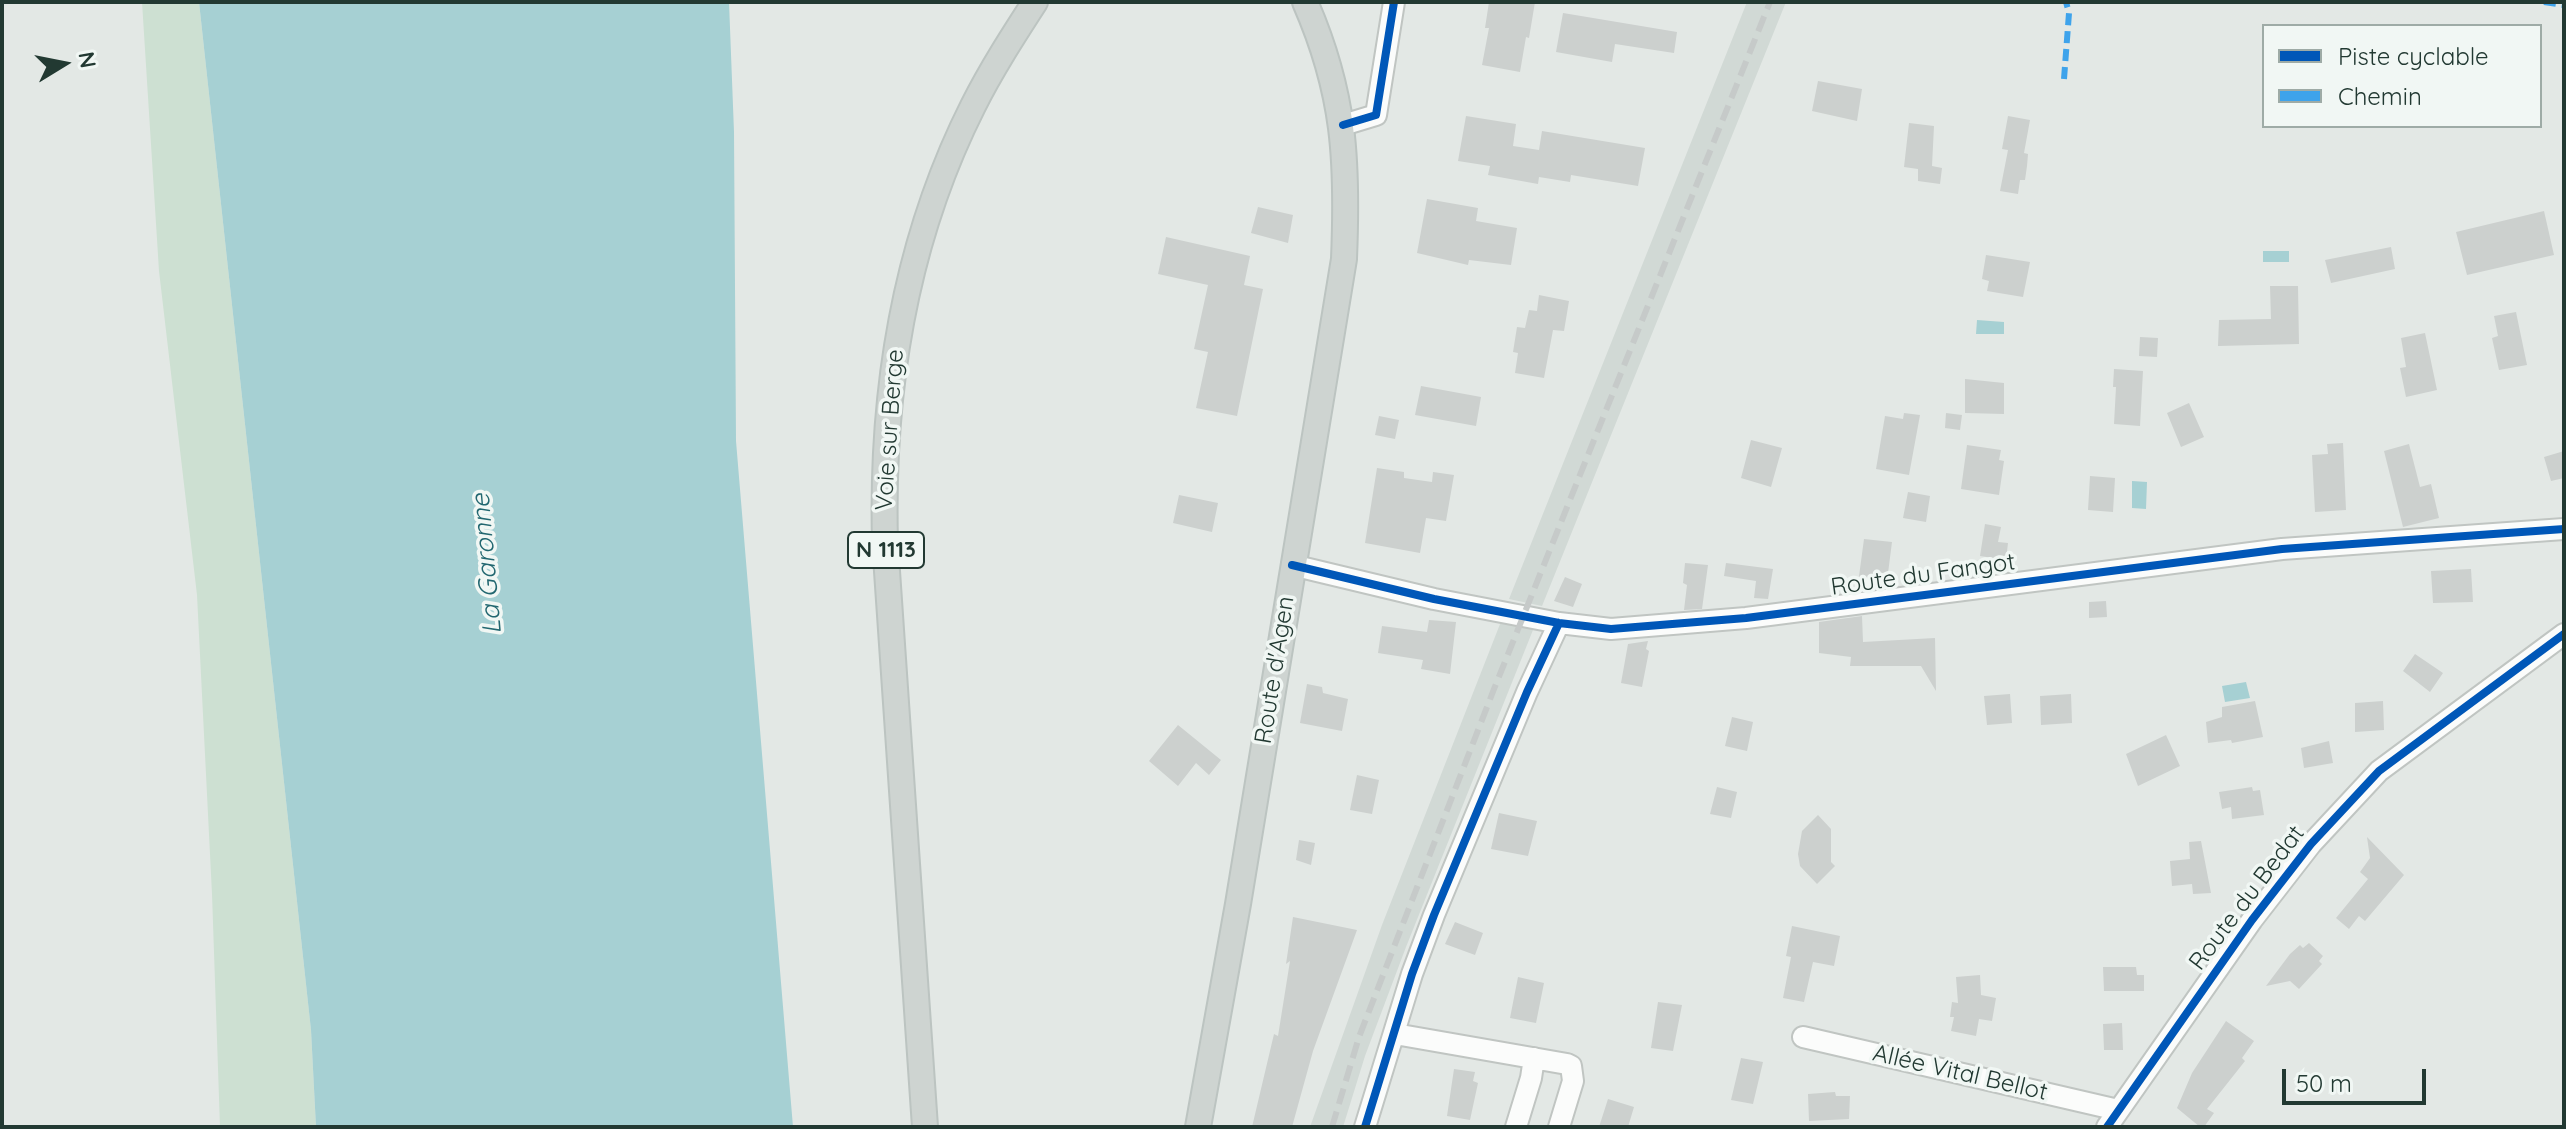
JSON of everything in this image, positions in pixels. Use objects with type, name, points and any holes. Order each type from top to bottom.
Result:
[{"type":"main road","name":"Voie sur Berge","points":[[925,1127],[885,542],[887,416],[899,323],[910,274],[938,186],[972,107],[1035,2]]},
{"type":"main road","name":"Route d'Agen","points":[[1198,1127],[1238,904],[1344,259],[1347,193],[1343,125],[1310,10]]},
{"type":"street","points":[[1343,125],[1376,115],[1394,2]]},
{"type":"street","name":"Route du Fangot","points":[[1292,565],[1434,599],[1559,623],[1611,629],[1746,618],[2282,549],[2564,529]]},
{"type":"street","points":[[1365,1127],[1412,974],[1434,915],[1559,623]]},
{"type":"street","name":"Route du Bedat","points":[[2112,1118],[2252,920],[2311,844],[2379,771],[2564,634]]},
{"type":"street","points":[[1395,1034],[1571,1066],[1573,1081],[1559,1127]]},
{"type":"street","name":"Allée Vital Bellot","points":[[1803,1037],[2112,1118]]},
{"type":"street","points":[[1516,1127],[1534,1058]]},
{"type":"shaded area","points":[[1747,2],[1786,2],[1542,606],[1509,599]]},
{"type":"shaded area","points":[[1502,619],[1535,625],[1406,947],[1365,1056],[1343,1127],[1310,1127],[1382,925]]},
{"type":"green space","points":[[142,2],[199,2],[311,1030],[316,1127],[220,1127],[197,595],[159,271]]},
{"type":"water","name":"La Garonne","points":[[199,2],[729,2],[734,132],[736,441],[793,1127],[316,1127],[311,1030]]},
{"type":"water","points":[[2263,251],[2289,251],[2289,262],[2263,262]]},
{"type":"water","points":[[1977,320],[2004,322],[2004,334],[1976,334]]},
{"type":"water","points":[[2132,481],[2147,482],[2146,509],[2132,508]]},
{"type":"water","points":[[2246,682],[2250,698],[2225,702],[2222,686]]},
{"type":"building","points":[[1489,2],[1535,2],[1520,72],[1482,65],[1489,28],[1485,28]]},
{"type":"building","points":[[1563,13],[1677,32],[1674,53],[1615,44],[1612,62],[1556,52]]},
{"type":"building","points":[[1818,81],[1862,89],[1857,121],[1812,111]]},
{"type":"building","points":[[1466,116],[1516,124],[1513,146],[1539,150],[1542,131],[1645,148],[1638,186],[1571,175],[1570,182],[1539,177],[1538,184],[1488,175],[1490,166],[1458,161]]},
{"type":"building","points":[[2008,116],[2030,120],[2024,153],[2028,154],[2025,180],[2020,180],[2018,194],[2000,191],[2008,150],[2002,149]]},
{"type":"building","points":[[1909,123],[1934,126],[1932,166],[1942,168],[1940,184],[1918,181],[1918,169],[1904,167]]},
{"type":"building","points":[[1427,199],[1478,208],[1476,221],[1517,228],[1511,265],[1469,260],[1468,265],[1417,253]]},
{"type":"building","points":[[1258,207],[1293,215],[1288,243],[1251,233]]},
{"type":"building","points":[[2544,211],[2554,255],[2467,275],[2456,232]]},
{"type":"building","points":[[1166,237],[1250,256],[1244,285],[1263,289],[1237,416],[1196,408],[1208,352],[1194,349],[1208,285],[1158,274]]},
{"type":"building","points":[[2391,247],[2395,269],[2331,283],[2325,260]]},
{"type":"building","points":[[1986,255],[2030,262],[2023,297],[1987,291],[1989,281],[1982,279]]},
{"type":"building","points":[[2270,286],[2298,286],[2299,344],[2218,346],[2219,320],[2271,319]]},
{"type":"building","points":[[1539,295],[1569,301],[1564,331],[1553,330],[1544,378],[1515,373],[1518,353],[1513,352],[1517,327],[1525,328],[1529,310],[1537,311]]},
{"type":"building","points":[[2516,312],[2527,365],[2499,370],[2492,338],[2498,336],[2494,316]]},
{"type":"building","points":[[2425,333],[2437,390],[2406,397],[2400,368],[2406,367],[2401,338]]},
{"type":"building","points":[[2140,337],[2158,338],[2157,357],[2139,356]]},
{"type":"building","points":[[2114,369],[2143,371],[2140,426],[2114,424]]},
{"type":"building","points":[[1965,379],[2004,383],[2004,414],[1965,413]]},
{"type":"building","points":[[1421,386],[1481,397],[1476,426],[1415,415]]},
{"type":"building","points":[[2189,403],[2204,437],[2181,447],[2167,413]]},
{"type":"building","points":[[1904,413],[1920,415],[1909,475],[1876,469],[1885,416],[1903,419]]},
{"type":"building","points":[[1946,413],[1962,415],[1960,430],[1945,428]]},
{"type":"building","points":[[1379,416],[1399,420],[1395,439],[1375,435]]},
{"type":"building","points":[[1751,440],[1782,448],[1771,487],[1741,478]]},
{"type":"building","points":[[2343,443],[2346,510],[2315,512],[2312,455],[2328,454],[2327,444]]},
{"type":"building","points":[[2409,444],[2420,487],[2431,484],[2439,518],[2403,527],[2384,451]]},
{"type":"building","points":[[1967,445],[2001,450],[1999,460],[2004,461],[1999,495],[1961,489]]},
{"type":"building","points":[[2564,451],[2564,478],[2551,481],[2544,457]]},
{"type":"building","points":[[1377,468],[1404,472],[1404,478],[1432,482],[1433,472],[1454,475],[1446,521],[1426,518],[1420,553],[1365,543]]},
{"type":"building","points":[[2090,476],[2115,478],[2113,512],[2088,510]]},
{"type":"building","points":[[1908,492],[1930,496],[1926,522],[1903,518]]},
{"type":"building","points":[[1179,495],[1218,503],[1212,532],[1173,523]]},
{"type":"building","points":[[1985,524],[2001,527],[1998,542],[2008,543],[2006,560],[1980,556]]},
{"type":"building","points":[[1864,539],[1892,542],[1887,581],[1877,580],[1876,588],[1857,591]]},
{"type":"building","points":[[1685,563],[1708,565],[1702,609],[1684,610],[1687,585],[1683,583]]},
{"type":"building","points":[[1726,563],[1773,569],[1768,599],[1754,598],[1756,581],[1724,576]]},
{"type":"building","points":[[2471,569],[2473,602],[2433,603],[2431,571]]},
{"type":"building","points":[[1565,577],[1582,584],[1573,607],[1554,601]]},
{"type":"building","points":[[2106,601],[2107,617],[2089,618],[2089,602]]},
{"type":"building","points":[[1862,616],[1863,642],[1935,638],[1936,691],[1921,666],[1850,666],[1851,657],[1819,653],[1819,622]]},
{"type":"building","points":[[1429,620],[1456,622],[1450,674],[1421,669],[1423,660],[1378,653],[1382,626],[1427,632]]},
{"type":"building","points":[[1648,641],[1642,687],[1621,683],[1628,644]]},
{"type":"building","points":[[2415,654],[2443,673],[2430,692],[2403,671]]},
{"type":"building","points":[[1307,684],[1322,687],[1323,693],[1348,699],[1342,731],[1300,723]]},
{"type":"building","points":[[2010,694],[2012,723],[1987,725],[1984,696]]},
{"type":"building","points":[[2071,694],[2072,723],[2041,725],[2040,696]]},
{"type":"building","points":[[2255,701],[2263,737],[2232,743],[2231,740],[2208,743],[2206,722],[2222,717],[2222,707]]},
{"type":"building","points":[[2383,701],[2384,730],[2355,732],[2355,703]]},
{"type":"building","points":[[1732,717],[1753,722],[1747,751],[1725,746]]},
{"type":"building","points":[[1178,725],[1221,760],[1209,775],[1196,763],[1178,786],[1149,761]]},
{"type":"building","points":[[2166,735],[2180,766],[2138,786],[2126,754]]},
{"type":"building","points":[[2329,741],[2333,763],[2304,768],[2301,748]]},
{"type":"building","points":[[1357,775],[1379,780],[1372,814],[1350,810]]},
{"type":"building","points":[[1717,787],[1737,792],[1731,818],[1710,814]]},
{"type":"building","points":[[2252,787],[2253,791],[2260,790],[2264,815],[2232,819],[2231,807],[2222,809],[2219,792]]},
{"type":"building","points":[[1499,813],[1537,821],[1528,856],[1491,849]]},
{"type":"building","points":[[1818,815],[1831,829],[1831,862],[1835,866],[1817,884],[1800,866],[1798,854],[1802,831]]},
{"type":"building","points":[[2367,837],[2404,875],[2365,921],[2359,916],[2349,929],[2336,918],[2368,879],[2360,872],[2370,858]]},
{"type":"building","points":[[1299,840],[1315,843],[1311,865],[1296,860]]},
{"type":"building","points":[[2201,841],[2211,893],[2193,894],[2192,884],[2172,886],[2170,861],[2190,859],[2189,842]]},
{"type":"building","points":[[1293,917],[1357,930],[1313,1051],[1292,1127],[1252,1127],[1274,1034],[1278,1036],[1290,961],[1286,964]]},
{"type":"building","points":[[1455,922],[1483,933],[1475,955],[1445,944]]},
{"type":"building","points":[[1792,926],[1840,936],[1834,966],[1813,962],[1804,1002],[1783,998],[1791,957],[1786,956]]},
{"type":"building","points":[[2309,943],[2323,956],[2319,961],[2322,964],[2299,989],[2290,981],[2266,986],[2290,954],[2300,945],[2303,948]]},
{"type":"building","points":[[2103,967],[2136,967],[2137,975],[2144,975],[2144,991],[2104,991]]},
{"type":"building","points":[[1980,975],[1981,995],[1996,998],[1992,1021],[1979,1019],[1976,1036],[1951,1031],[1954,1017],[1950,1017],[1952,1002],[1958,1003],[1956,977]]},
{"type":"building","points":[[1518,977],[1544,983],[1536,1023],[1510,1018]]},
{"type":"building","points":[[1658,1002],[1682,1005],[1673,1051],[1651,1048]]},
{"type":"building","points":[[2226,1021],[2254,1041],[2242,1058],[2245,1061],[2207,1109],[2214,1113],[2204,1127],[2200,1127],[2177,1108],[2192,1073]]},
{"type":"building","points":[[2122,1023],[2123,1050],[2104,1050],[2103,1024]]},
{"type":"building","points":[[1741,1058],[1763,1062],[1753,1104],[1731,1100]]},
{"type":"building","points":[[1454,1069],[1475,1072],[1473,1081],[1478,1083],[1470,1120],[1447,1116]]},
{"type":"building","points":[[1835,1092],[1836,1096],[1850,1096],[1849,1119],[1809,1121],[1808,1094]]},
{"type":"building","points":[[1608,1099],[1634,1107],[1628,1127],[1599,1127]]},
{"type":"railway","points":[[1332,1127],[1359,1037],[1494,689],[1770,2]]},
{"type":"marked path","points":[[2064,79],[2069,13],[2066,2]]},
{"type":"marked path","points":[[2544,2],[2564,5]]},
{"type":"cycle path","points":[[1343,125],[1376,115],[1394,2]]},
{"type":"cycle path","points":[[1292,565],[1434,599],[1559,623],[1611,629],[1746,618],[2282,549],[2564,529]]},
{"type":"cycle path","points":[[1365,1127],[1412,974],[1434,915],[1559,623]]},
{"type":"cycle path","points":[[2107,1127],[2252,920],[2311,844],[2379,771],[2564,634]]}]
